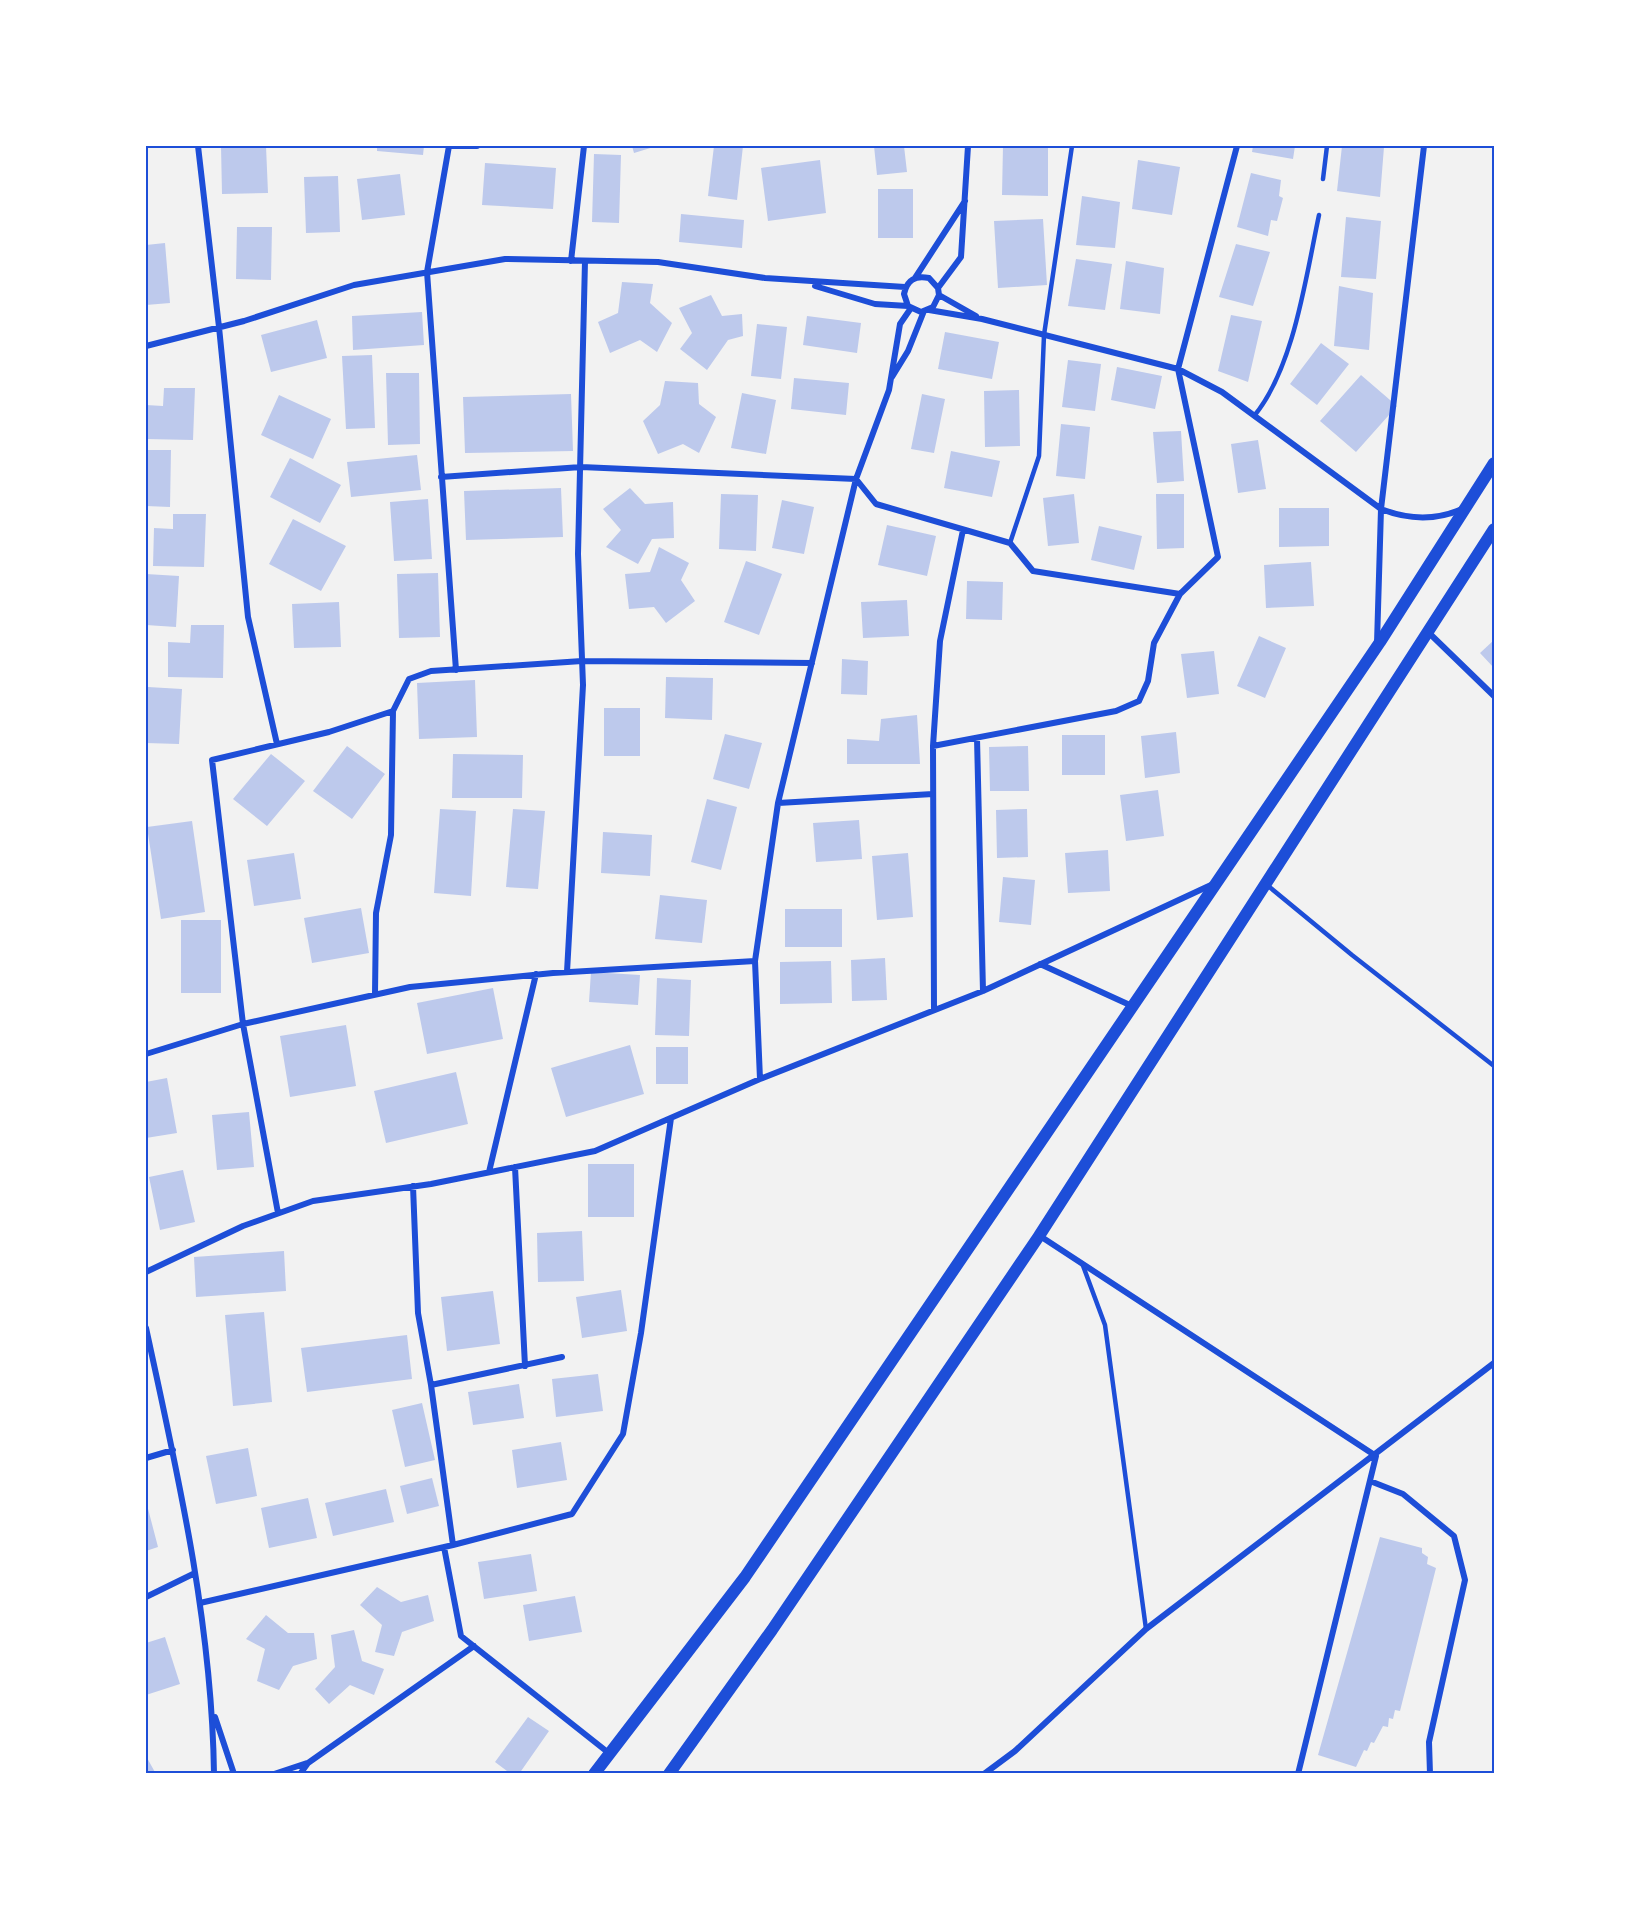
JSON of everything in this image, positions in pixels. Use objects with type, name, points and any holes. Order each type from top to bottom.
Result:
[{"type":"main road","points":[[594,1773],[745,1577],[1377,648],[1494,463]]},
{"type":"main road","points":[[669,1773],[772,1630],[1039,1236],[1494,529]]},
{"type":"street","points":[[198,146],[248,617],[277,744]]},
{"type":"street","points":[[456,670],[427,272],[449,146],[477,146]]},
{"type":"street","points":[[571,261],[584,146]]},
{"type":"street","points":[[890,380],[908,351],[927,310],[937,302],[938,291],[960,257],[968,146]]},
{"type":"street","points":[[933,746],[1116,711],[1139,701],[1148,681],[1154,643],[1180,594],[1218,557],[1178,369],[1237,146]]},
{"type":"street","points":[[1377,648],[1381,508],[1424,146]]},
{"type":"street","points":[[910,307],[904,294],[905,287],[915,278],[965,200]]},
{"type":"street","points":[[146,346],[219,327],[354,285],[505,259],[658,262],[800,281],[905,287]]},
{"type":"street","points":[[567,972],[582,661],[578,554],[585,261]]},
{"type":"street","points":[[915,278],[929,278],[938,291],[981,319]]},
{"type":"street","points":[[800,281],[874,304],[910,307],[981,319],[1178,369],[1222,392],[1381,508],[1402,515],[1428,519],[1449,515],[1467,507]]},
{"type":"street","points":[[760,1079],[755,961],[778,803],[856,479],[889,390],[900,324],[910,307]]},
{"type":"street","points":[[441,477],[581,467],[856,479],[876,504],[1010,543],[1033,571],[1180,594]]},
{"type":"street","points":[[934,1010],[933,746],[940,641],[963,530]]},
{"type":"street","points":[[1427,631],[1494,696]]},
{"type":"street","points":[[375,994],[376,913],[390,835],[393,711],[409,679],[431,671],[582,661],[812,663]]},
{"type":"street","points":[[278,1214],[243,1024],[212,760],[329,732],[393,711]]},
{"type":"street","points":[[977,738],[983,991]]},
{"type":"street","points":[[778,803],[933,794]]},
{"type":"street","points":[[146,1272],[243,1226],[314,1201],[413,1186],[595,1151],[760,1079],[983,991],[1215,884]]},
{"type":"street","points":[[146,1054],[243,1024],[410,987],[536,974],[755,961]]},
{"type":"street","points":[[1040,964],[1132,1006]]},
{"type":"street","points":[[489,1172],[536,974]]},
{"type":"street","points":[[200,1603],[453,1545],[572,1514],[623,1434],[641,1333],[671,1118]]},
{"type":"street","points":[[515,1167],[525,1366]]},
{"type":"street","points":[[413,1186],[418,1313],[431,1385],[453,1545]]},
{"type":"street","points":[[1039,1236],[1376,1455]]},
{"type":"street","points":[[146,1328],[172,1450],[200,1603],[213,1711],[214,1773]]},
{"type":"street","points":[[431,1385],[562,1357]]},
{"type":"street","points":[[984,1773],[1016,1751],[1146,1629],[1494,1363]]},
{"type":"street","points":[[146,1458],[172,1450]]},
{"type":"street","points":[[1299,1773],[1376,1455]]},
{"type":"street","points":[[1370,1481],[1403,1494],[1454,1536],[1465,1580],[1429,1742],[1430,1773]]},
{"type":"street","points":[[444,1547],[461,1636],[610,1754]]},
{"type":"street","points":[[146,1597],[195,1573]]},
{"type":"street","points":[[300,1773],[308,1763],[474,1646]]},
{"type":"street","points":[[213,1711],[234,1773]]},
{"type":"street","points":[[274,1773],[308,1763]]},
{"type":"lane","points":[[1010,543],[1039,456],[1044,335],[1072,146]]},
{"type":"lane","points":[[1323,179],[1327,146]]},
{"type":"lane","points":[[1254,416],[1263,405],[1295,325],[1318,215]]},
{"type":"lane","points":[[1265,884],[1494,1066]]},
{"type":"lane","points":[[1082,1263],[1105,1325],[1146,1629]]},
{"type":"building","points":[[221,146],[266,146],[268,193],[222,194]]},
{"type":"building","points":[[377,146],[424,146],[423,155],[377,151]]},
{"type":"building","points":[[632,146],[657,146],[634,153]]},
{"type":"building","points":[[714,146],[743,146],[737,200],[708,196]]},
{"type":"building","points":[[874,146],[904,146],[907,172],[877,175]]},
{"type":"building","points":[[1003,146],[1048,146],[1048,196],[1002,195]]},
{"type":"building","points":[[1253,146],[1295,146],[1293,159],[1252,152]]},
{"type":"building","points":[[1342,146],[1384,147],[1380,197],[1337,191]]},
{"type":"building","points":[[594,154],[621,155],[619,223],[592,222]]},
{"type":"building","points":[[820,160],[826,213],[768,221],[761,168]]},
{"type":"building","points":[[1138,160],[1180,167],[1172,215],[1132,209]]},
{"type":"building","points":[[485,163],[556,168],[553,209],[482,205]]},
{"type":"building","points":[[1251,173],[1281,180],[1279,196],[1283,198],[1277,221],[1271,220],[1268,236],[1237,227]]},
{"type":"building","points":[[400,174],[405,215],[362,220],[357,179]]},
{"type":"building","points":[[338,176],[340,232],[306,233],[304,177]]},
{"type":"building","points":[[878,189],[913,189],[913,238],[878,238]]},
{"type":"building","points":[[1082,196],[1120,202],[1115,248],[1076,245]]},
{"type":"building","points":[[681,214],[744,220],[742,248],[679,242]]},
{"type":"building","points":[[1346,217],[1381,221],[1376,279],[1341,277]]},
{"type":"building","points":[[1043,219],[1047,285],[998,288],[994,221]]},
{"type":"building","points":[[237,227],[272,227],[271,280],[236,279]]},
{"type":"building","points":[[165,243],[170,303],[146,305],[146,245]]},
{"type":"building","points":[[1236,244],[1270,252],[1253,306],[1219,297]]},
{"type":"building","points":[[1076,259],[1112,264],[1105,310],[1068,306]]},
{"type":"building","points":[[1126,261],[1164,268],[1160,314],[1120,309]]},
{"type":"building","points":[[622,282],[653,284],[650,303],[672,323],[657,352],[640,340],[610,353],[598,322],[618,313]]},
{"type":"building","points":[[1339,286],[1373,293],[1369,350],[1334,346]]},
{"type":"building","points":[[711,295],[722,316],[742,314],[743,336],[728,340],[707,370],[680,349],[692,333],[679,308]]},
{"type":"building","points":[[422,312],[424,345],[353,350],[352,316]]},
{"type":"building","points":[[1231,315],[1262,321],[1248,382],[1218,371]]},
{"type":"building","points":[[807,316],[861,323],[857,353],[803,345]]},
{"type":"building","points":[[317,320],[327,358],[271,372],[261,335]]},
{"type":"building","points":[[757,324],[787,327],[781,379],[751,376]]},
{"type":"building","points":[[945,332],[999,342],[992,379],[938,369]]},
{"type":"building","points":[[1321,343],[1349,364],[1317,405],[1290,384]]},
{"type":"building","points":[[372,355],[375,428],[346,429],[342,356]]},
{"type":"building","points":[[1068,360],[1101,364],[1095,411],[1062,407]]},
{"type":"building","points":[[1117,367],[1162,376],[1155,409],[1111,400]]},
{"type":"building","points":[[386,373],[419,373],[420,444],[388,445]]},
{"type":"building","points":[[1361,375],[1397,406],[1356,452],[1320,421]]},
{"type":"building","points":[[794,378],[849,383],[846,415],[791,409]]},
{"type":"building","points":[[665,381],[698,383],[699,404],[716,417],[699,453],[683,444],[658,454],[643,421],[660,405]]},
{"type":"building","points":[[164,388],[195,388],[193,440],[146,439],[146,405],[163,406]]},
{"type":"building","points":[[1019,390],[1020,446],[985,447],[984,391]]},
{"type":"building","points":[[742,393],[776,400],[766,454],[731,448]]},
{"type":"building","points":[[571,394],[573,451],[465,453],[463,397]]},
{"type":"building","points":[[922,394],[945,399],[934,453],[911,449]]},
{"type":"building","points":[[279,395],[331,419],[313,459],[261,435]]},
{"type":"building","points":[[1061,424],[1090,427],[1085,479],[1056,476]]},
{"type":"building","points":[[1181,431],[1184,481],[1157,483],[1153,432]]},
{"type":"building","points":[[1258,440],[1266,489],[1238,493],[1231,444]]},
{"type":"building","points":[[146,450],[171,450],[170,507],[146,506]]},
{"type":"building","points":[[951,451],[1000,461],[992,497],[944,488]]},
{"type":"building","points":[[417,455],[421,490],[351,497],[347,462]]},
{"type":"building","points":[[290,458],[341,485],[320,523],[270,497]]},
{"type":"building","points":[[561,488],[563,537],[466,540],[464,491]]},
{"type":"building","points":[[630,488],[645,504],[673,502],[674,538],[652,539],[638,564],[606,547],[621,530],[603,509]]},
{"type":"building","points":[[721,494],[758,495],[756,551],[719,549]]},
{"type":"building","points":[[1074,494],[1079,543],[1048,546],[1043,498]]},
{"type":"building","points":[[1156,494],[1184,494],[1184,548],[1157,549]]},
{"type":"building","points":[[428,499],[432,559],[394,561],[390,502]]},
{"type":"building","points":[[782,500],[814,507],[804,554],[772,548]]},
{"type":"building","points":[[1279,508],[1329,508],[1329,546],[1279,547]]},
{"type":"building","points":[[173,514],[206,514],[204,567],[153,566],[154,528],[173,529]]},
{"type":"building","points":[[293,519],[346,546],[321,591],[269,564]]},
{"type":"building","points":[[887,525],[936,536],[927,576],[878,565]]},
{"type":"building","points":[[1099,526],[1142,536],[1134,570],[1091,560]]},
{"type":"building","points":[[659,547],[689,563],[681,580],[695,601],[666,623],[654,607],[629,609],[625,574],[650,572]]},
{"type":"building","points":[[746,561],[782,574],[759,635],[724,622]]},
{"type":"building","points":[[1311,562],[1314,606],[1266,608],[1264,565]]},
{"type":"building","points":[[438,573],[440,637],[399,638],[397,574]]},
{"type":"building","points":[[146,574],[179,576],[176,627],[146,625]]},
{"type":"building","points":[[967,581],[1003,582],[1002,620],[966,619]]},
{"type":"building","points":[[907,600],[909,636],[863,638],[861,602]]},
{"type":"building","points":[[339,602],[341,647],[294,648],[292,604]]},
{"type":"building","points":[[191,625],[224,625],[223,678],[168,677],[168,642],[190,643]]},
{"type":"building","points":[[1259,636],[1286,648],[1265,698],[1237,686]]},
{"type":"building","points":[[1494,640],[1494,668],[1480,653]]},
{"type":"building","points":[[1214,651],[1219,694],[1187,698],[1181,654]]},
{"type":"building","points":[[842,659],[868,661],[867,695],[841,694]]},
{"type":"building","points":[[666,677],[713,678],[712,720],[665,718]]},
{"type":"building","points":[[475,680],[477,737],[419,739],[417,683]]},
{"type":"building","points":[[148,687],[182,689],[179,744],[146,743]]},
{"type":"building","points":[[604,708],[640,708],[640,756],[604,756]]},
{"type":"building","points":[[917,715],[920,764],[847,764],[847,739],[879,741],[881,719]]},
{"type":"building","points":[[1176,732],[1180,773],[1145,778],[1141,736]]},
{"type":"building","points":[[725,734],[762,743],[749,789],[713,779]]},
{"type":"building","points":[[1062,735],[1105,735],[1105,775],[1062,775]]},
{"type":"building","points":[[347,746],[385,774],[352,819],[313,791]]},
{"type":"building","points":[[1028,746],[1029,791],[990,791],[989,747]]},
{"type":"building","points":[[271,754],[305,781],[267,826],[233,799]]},
{"type":"building","points":[[453,754],[523,755],[522,798],[452,798]]},
{"type":"building","points":[[1158,790],[1164,836],[1126,841],[1120,795]]},
{"type":"building","points":[[707,799],[737,807],[721,870],[691,862]]},
{"type":"building","points":[[440,809],[476,811],[471,896],[434,893]]},
{"type":"building","points":[[513,809],[545,811],[538,889],[506,887]]},
{"type":"building","points":[[1027,809],[1028,857],[997,858],[996,810]]},
{"type":"building","points":[[859,820],[862,859],[816,862],[813,823]]},
{"type":"building","points":[[192,821],[205,912],[161,919],[147,827]]},
{"type":"building","points":[[603,832],[652,835],[650,876],[601,873]]},
{"type":"building","points":[[1108,850],[1110,891],[1068,893],[1065,853]]},
{"type":"building","points":[[294,853],[301,899],[254,906],[247,860]]},
{"type":"building","points":[[908,853],[913,917],[877,920],[872,856]]},
{"type":"building","points":[[1003,877],[1035,880],[1031,925],[999,922]]},
{"type":"building","points":[[660,895],[707,900],[702,943],[655,939]]},
{"type":"building","points":[[361,908],[369,953],[312,963],[304,918]]},
{"type":"building","points":[[785,909],[842,909],[842,947],[785,947]]},
{"type":"building","points":[[181,920],[221,920],[221,993],[181,993]]},
{"type":"building","points":[[885,958],[887,1000],[852,1001],[851,960]]},
{"type":"building","points":[[831,961],[832,1003],[780,1004],[780,962]]},
{"type":"building","points":[[591,972],[640,975],[638,1005],[589,1002]]},
{"type":"building","points":[[657,978],[691,980],[689,1036],[655,1035]]},
{"type":"building","points":[[493,988],[503,1039],[427,1054],[417,1003]]},
{"type":"building","points":[[346,1025],[356,1086],[290,1097],[280,1036]]},
{"type":"building","points":[[630,1045],[644,1094],[566,1117],[551,1068]]},
{"type":"building","points":[[656,1047],[688,1047],[688,1084],[656,1084]]},
{"type":"building","points":[[456,1072],[468,1124],[386,1143],[374,1091]]},
{"type":"building","points":[[167,1078],[177,1133],[146,1138],[146,1082]]},
{"type":"building","points":[[249,1112],[254,1167],[217,1170],[212,1115]]},
{"type":"building","points":[[588,1164],[634,1164],[634,1217],[588,1217]]},
{"type":"building","points":[[183,1170],[195,1222],[160,1230],[149,1177]]},
{"type":"building","points":[[582,1231],[584,1281],[538,1282],[537,1233]]},
{"type":"building","points":[[284,1251],[286,1291],[196,1297],[194,1257]]},
{"type":"building","points":[[621,1290],[627,1331],[582,1338],[576,1297]]},
{"type":"building","points":[[493,1291],[500,1344],[447,1351],[441,1297]]},
{"type":"building","points":[[264,1312],[272,1402],[233,1406],[225,1315]]},
{"type":"building","points":[[407,1335],[412,1379],[307,1392],[301,1348]]},
{"type":"building","points":[[598,1374],[603,1411],[556,1417],[552,1379]]},
{"type":"building","points":[[519,1384],[524,1418],[473,1425],[468,1392]]},
{"type":"building","points":[[422,1403],[435,1460],[405,1467],[392,1410]]},
{"type":"building","points":[[561,1442],[567,1480],[517,1488],[512,1450]]},
{"type":"building","points":[[248,1448],[257,1496],[216,1504],[206,1456]]},
{"type":"building","points":[[432,1478],[439,1506],[407,1514],[400,1486]]},
{"type":"building","points":[[386,1489],[394,1522],[333,1536],[325,1503]]},
{"type":"building","points":[[308,1498],[317,1538],[269,1548],[261,1508]]},
{"type":"building","points":[[146,1501],[158,1547],[146,1551]]},
{"type":"building","points":[[1380,1537],[1422,1548],[1422,1553],[1428,1557],[1427,1564],[1436,1568],[1400,1711],[1395,1710],[1393,1719],[1389,1718],[1388,1727],[1383,1726],[1374,1743],[1371,1742],[1367,1751],[1364,1750],[1356,1767],[1318,1755]]},
{"type":"building","points":[[531,1554],[537,1591],[484,1599],[478,1562]]},
{"type":"building","points":[[377,1587],[401,1602],[428,1595],[434,1621],[402,1632],[394,1656],[375,1652],[382,1625],[360,1605]]},
{"type":"building","points":[[575,1596],[582,1632],[529,1641],[523,1605]]},
{"type":"building","points":[[266,1615],[288,1633],[314,1633],[317,1659],[293,1666],[279,1690],[257,1681],[265,1649],[246,1639]]},
{"type":"building","points":[[354,1630],[362,1661],[384,1669],[374,1695],[350,1685],[329,1704],[315,1689],[335,1667],[331,1635]]},
{"type":"building","points":[[165,1637],[180,1684],[146,1695],[146,1643]]},
{"type":"building","points":[[528,1717],[549,1731],[519,1774],[511,1774],[495,1762]]},
{"type":"building","points":[[146,1756],[156,1774],[146,1774]]}]
